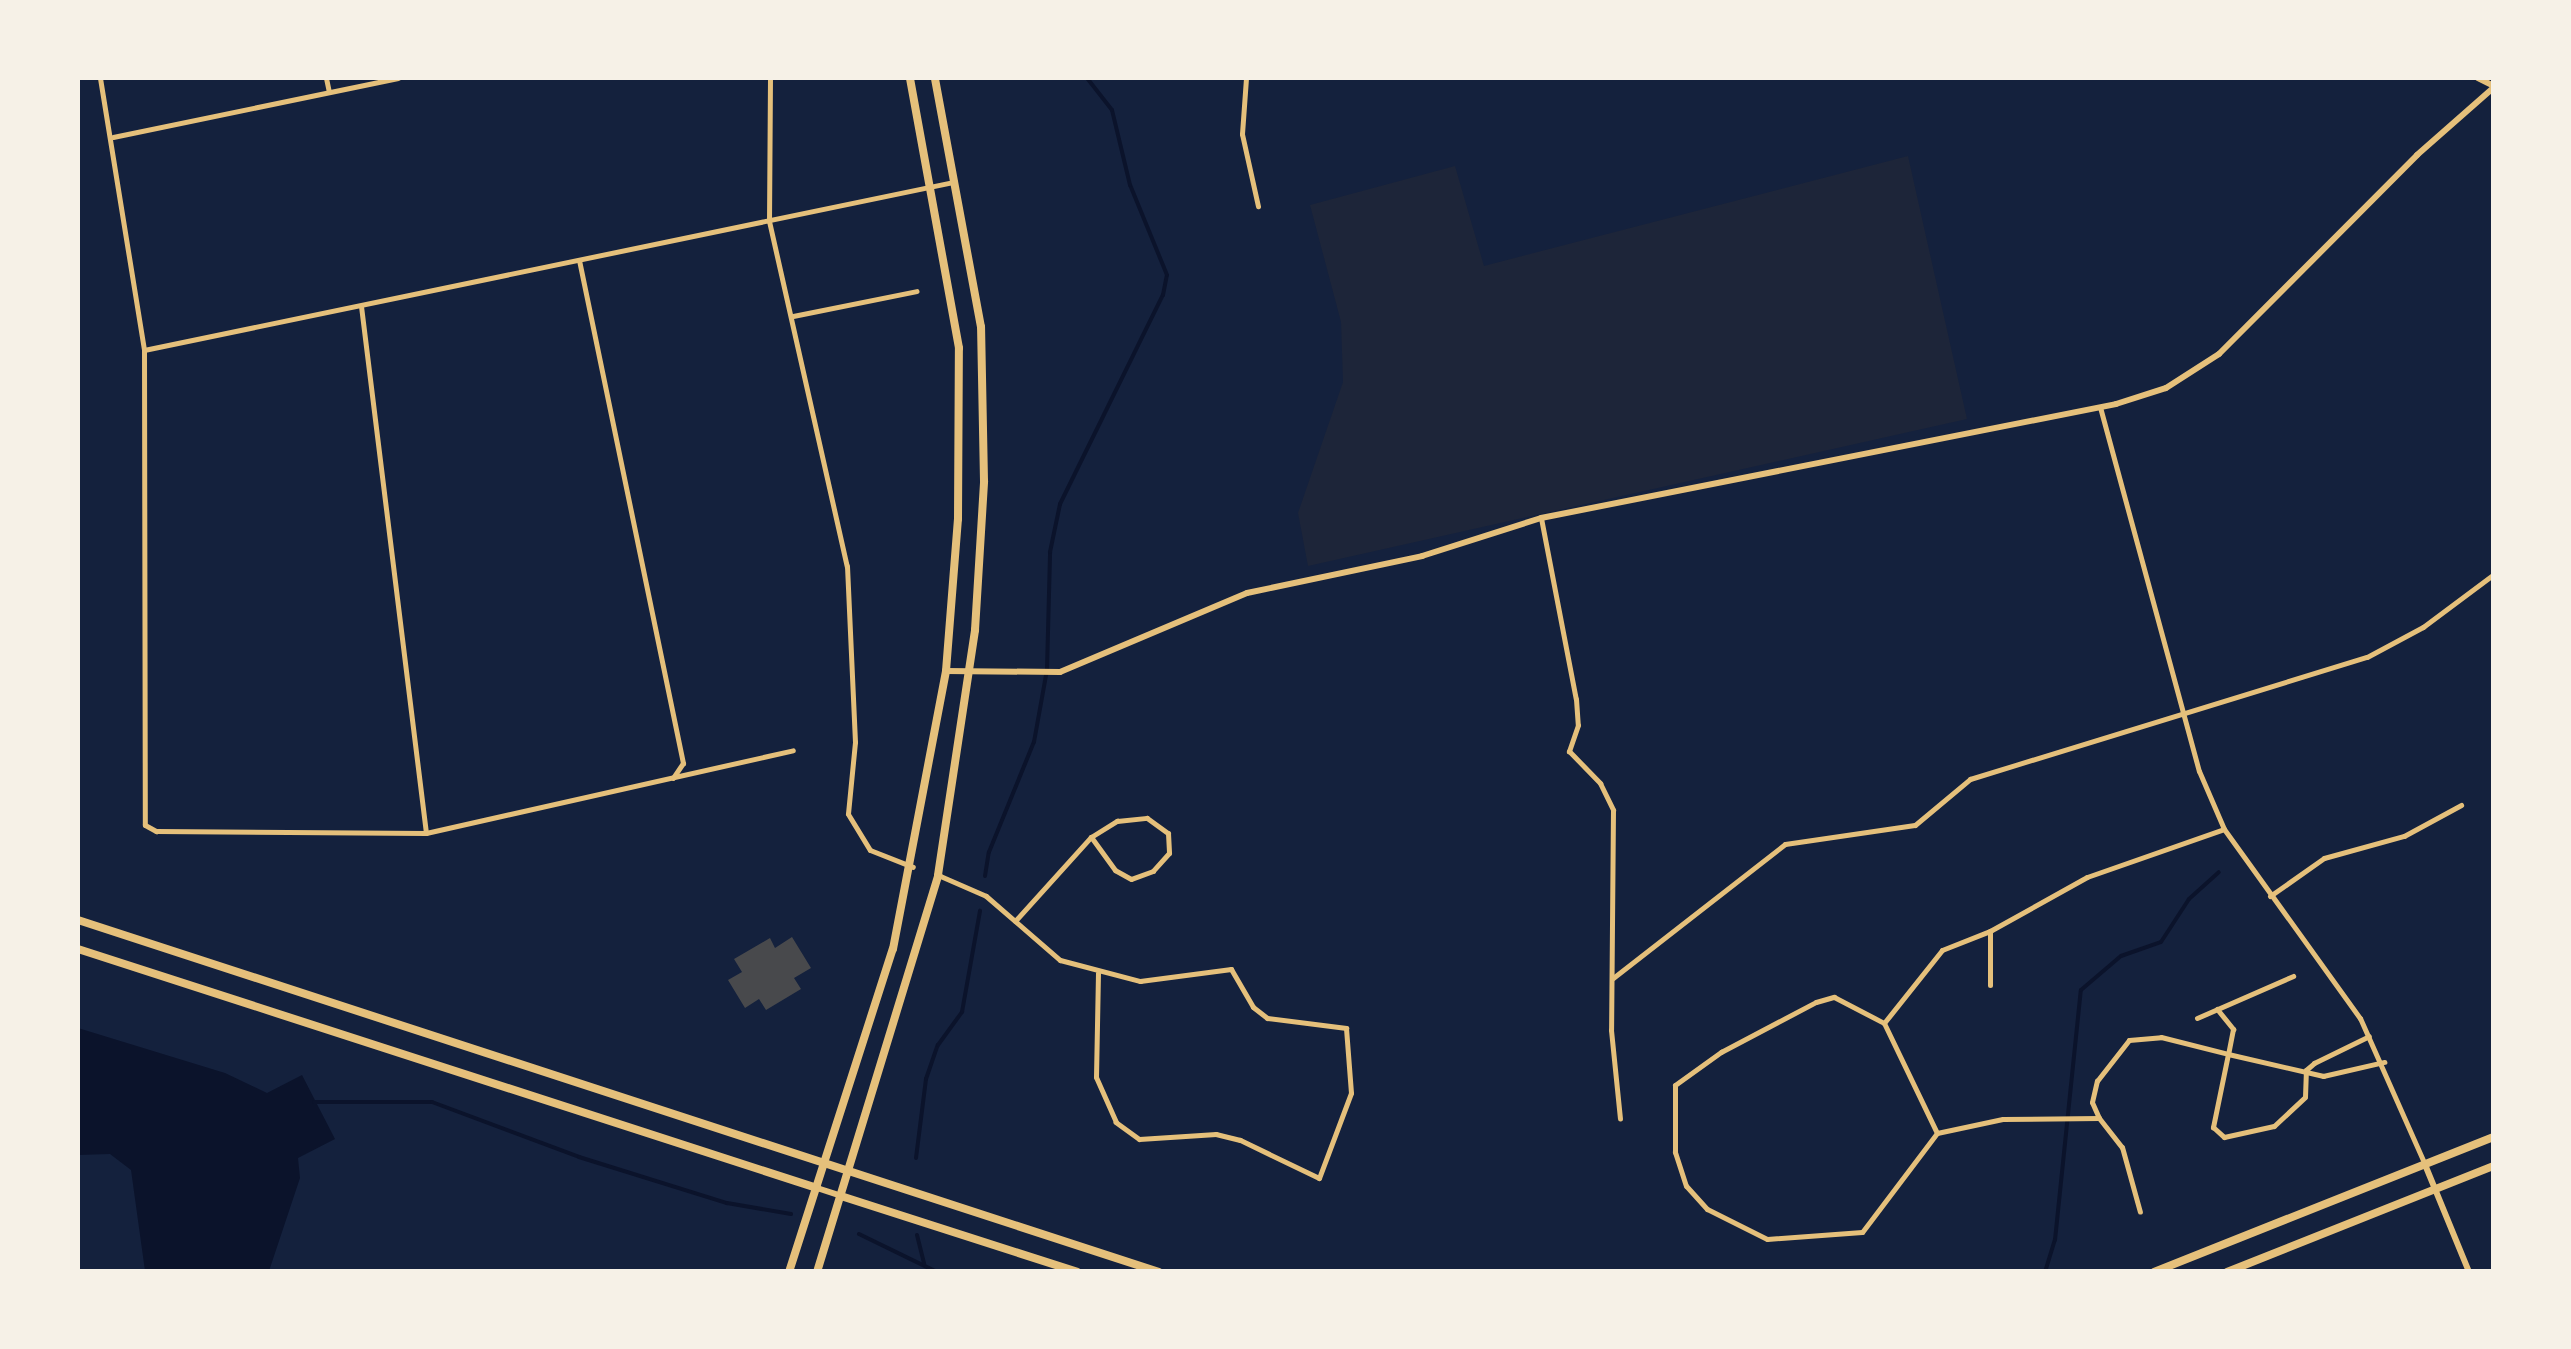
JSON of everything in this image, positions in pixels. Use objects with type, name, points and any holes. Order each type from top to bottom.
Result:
[{"type":"main road","points":[[789,1272],[872,1026],[913,868],[946,671],[958,519],[959,348],[935,186],[910,78]]},
{"type":"main road","points":[[816,1272],[844,1197],[938,875],[970,673],[982,548],[985,388],[976,277],[935,78]]},
{"type":"main road","points":[[78,920],[825,1158],[1160,1272]]},
{"type":"main road","points":[[78,949],[817,1188]]},
{"type":"main road","points":[[2154,1272],[2426,1168],[2494,1136]]},
{"type":"main road","points":[[2228,1272],[2494,1166]]},
{"type":"main road","points":[[844,1197],[1078,1272]]},
{"type":"street","points":[[100,78],[113,137],[144,350],[141,816],[156,831],[426,833],[792,750]]},
{"type":"street","points":[[326,78],[329,92]]},
{"type":"street","points":[[113,137],[398,78]]},
{"type":"street","points":[[770,78],[769,220],[847,566],[855,742],[848,814],[870,850],[913,868]]},
{"type":"street","points":[[1246,78],[1242,134],[1258,206]]},
{"type":"street","points":[[946,671],[1071,669],[1226,599],[1422,556],[1541,518],[2100,407],[2166,388],[2219,354],[2417,154],[2494,86],[2478,78]]},
{"type":"street","points":[[144,350],[958,182]]},
{"type":"street","points":[[579,260],[683,763],[673,778]]},
{"type":"street","points":[[793,316],[917,291]]},
{"type":"street","points":[[361,306],[426,833]]},
{"type":"street","points":[[2100,407],[2184,714],[2224,829],[2370,1035],[2469,1272]]},
{"type":"street","points":[[1541,518],[1576,699],[1578,725],[1568,751],[1600,783],[1613,810],[1612,1080],[1620,1119]]},
{"type":"street","points":[[1613,978],[1785,844],[1915,825],[1970,779],[2368,656],[2423,627],[2494,574]]},
{"type":"street","points":[[2270,896],[2324,858],[2404,836],[2460,805]]},
{"type":"street","points":[[1015,921],[1090,837],[1118,820],[1147,818],[1168,833],[1168,853],[1153,871],[1131,879],[1116,870],[1090,837]]},
{"type":"street","points":[[1884,1023],[1942,950],[1990,931],[2088,878],[2224,829]]},
{"type":"street","points":[[938,875],[986,896],[1060,960],[1140,981],[1231,969],[1253,1007],[1267,1018],[1346,1028],[1351,1093],[1319,1178],[1240,1140],[1216,1134],[1139,1139],[1116,1122],[1096,1076],[1098,972]]},
{"type":"street","points":[[1990,931],[1990,984]]},
{"type":"street","points":[[2197,1018],[2292,976]]},
{"type":"street","points":[[1937,1133],[1884,1023],[1834,997],[1816,1002],[1721,1052],[1675,1085],[1672,1134],[1686,1186],[1707,1209],[1766,1239],[1862,1232],[1937,1133],[2002,1120],[2098,1118]]},
{"type":"street","points":[[2217,1008],[2233,1029],[2213,1127],[2224,1137],[2274,1126],[2292,1112],[2304,1097],[2306,1070]]},
{"type":"street","points":[[2306,1070],[2370,1035]]},
{"type":"street","points":[[2140,1212],[2122,1147],[2098,1118],[2092,1102],[2097,1081],[2129,1040],[2160,1036],[2323,1076],[2384,1062]]},
{"type":"street","points":[[817,1188],[844,1197]]},
{"type":"shaded area","points":[[1908,156],[1967,419],[1308,566],[1298,513],[1343,382],[1341,322],[1310,205],[1455,166],[1484,266]]},
{"type":"shaded area","points":[[78,1028],[225,1073],[267,1093],[302,1075],[335,1139],[298,1158],[300,1178],[269,1271],[145,1271],[131,1170],[110,1154],[78,1155]]},
{"type":"building","points":[[792,937],[811,968],[794,978],[801,989],[766,1010],[759,999],[745,1008],[728,980],[742,972],[734,959],[770,938],[775,948]]},
{"type":"waterway","points":[[985,876],[989,852],[1034,742],[1047,670],[1050,552],[1060,504],[1163,295],[1167,275],[1130,185],[1112,110],[1087,78]]},
{"type":"waterway","points":[[2045,1272],[2055,1240],[2081,990],[2121,956],[2161,942],[2189,899],[2219,872]]},
{"type":"waterway","points":[[916,1158],[926,1079],[938,1045],[962,1012],[980,911]]},
{"type":"waterway","points":[[314,1102],[432,1102],[579,1157],[727,1203],[791,1214]]},
{"type":"waterway","points":[[859,1234],[937,1272]]},
{"type":"waterway","points":[[917,1235],[924,1264]]}]
